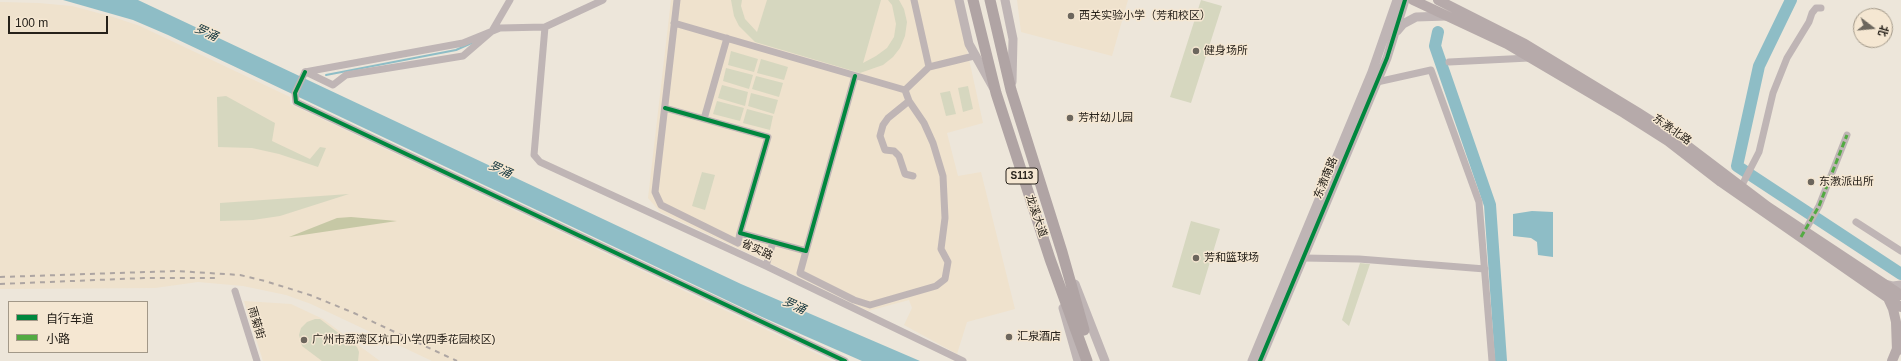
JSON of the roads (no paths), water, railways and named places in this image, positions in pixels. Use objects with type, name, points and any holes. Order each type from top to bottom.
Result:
[{"type":"main road","name":"龙溪大道","points":[[973,0],[996,93],[1050,259],[1095,361]]},
{"type":"main road","name":"龙溪大道","points":[[990,0],[1011,90],[1062,252],[1087,361]]},
{"type":"main road","name":"东漖北路","points":[[1413,0],[1531,57],[1658,135],[1721,182],[1805,230],[1901,295]]},
{"type":"main road","name":"东漖北路","points":[[1438,0],[1525,44],[1673,135],[1743,183],[1805,230],[1901,307]]},
{"type":"main road","points":[[1887,297],[1893,309],[1896,322],[1896,350]]},
{"type":"main road","points":[[1892,361],[1901,340]]},
{"type":"street","points":[[306,72],[333,85],[346,75],[463,56],[492,31],[510,0]]},
{"type":"street","points":[[306,72],[463,43],[500,28],[545,27],[603,0]]},
{"type":"street","points":[[665,108],[768,137],[738,242],[661,205],[656,199],[654,192],[677,0]]},
{"type":"street","points":[[914,0],[929,67]]},
{"type":"street","points":[[959,0],[969,44],[974,56],[996,93]]},
{"type":"street","points":[[1005,0],[1012,38],[1011,90]]},
{"type":"street","name":"东漖南路","points":[[1252,361],[1372,72],[1397,0]]},
{"type":"street","name":"东漖南路","points":[[1260,361],[1377,82],[1396,32],[1405,0]]},
{"type":"street","points":[[1743,183],[1754,164],[1763,137],[1773,93],[1780,73],[1787,58],[1809,22],[1812,13],[1816,8],[1821,8]]},
{"type":"street","points":[[1396,32],[1403,24],[1416,18],[1448,16]]},
{"type":"street","points":[[674,24],[905,90]]},
{"type":"street","name":"省实路","points":[[545,27],[534,154],[540,162],[766,266],[963,361]]},
{"type":"street","points":[[704,119],[727,38]]},
{"type":"street","points":[[905,90],[929,67],[974,56]]},
{"type":"street","points":[[1449,62],[1531,57]]},
{"type":"street","points":[[1377,82],[1431,70],[1479,202],[1492,361]]},
{"type":"street","points":[[306,72],[295,93],[296,102],[845,361]]},
{"type":"street","points":[[854,76],[800,273],[854,300],[870,306],[936,286],[945,278],[948,262],[941,250],[945,218],[944,176],[933,143],[924,123],[909,101],[905,90]]},
{"type":"street","points":[[909,101],[888,118],[883,125],[880,136],[885,150],[894,151],[899,156],[905,174],[913,176]]},
{"type":"street","points":[[1805,230],[1819,206],[1847,135]]},
{"type":"street","points":[[1856,222],[1901,251]]},
{"type":"street","points":[[740,233],[806,251]]},
{"type":"street","points":[[766,266],[773,242]]},
{"type":"street","points":[[1062,252],[1089,317],[1104,361]]},
{"type":"street","points":[[1303,258],[1359,260],[1485,269]]},
{"type":"street","points":[[1050,259],[1078,361]]},
{"type":"street","points":[[1883,284],[1893,286],[1901,285]]},
{"type":"street","name":"雨菊街","points":[[235,291],[256,361]]},
{"type":"water","name":"罗涌","points":[[63,0],[138,0],[741,284],[920,361],[862,361],[762,317],[168,35],[133,20]]},
{"type":"water","points":[[1532,211],[1553,212],[1553,257],[1538,255],[1537,242],[1531,238],[1513,236],[1513,214]]},
{"type":"waterway","points":[[1791,0],[1759,66],[1737,166],[1901,274]]},
{"type":"waterway","points":[[1438,32],[1435,46],[1490,205],[1501,361]]},
{"type":"waterway","points":[[326,75],[456,50],[474,42]]},
{"type":"railway","points":[[0,277],[177,271],[240,275],[310,295],[354,313],[457,361]]},
{"type":"railway","points":[[0,284],[144,278],[218,278]]},
{"type":"place","name":"西关实验小学（芳和校区）","points":[[1071,16]]},
{"type":"place","name":"健身场所","points":[[1196,51]]},
{"type":"place","name":"芳村幼儿园","points":[[1070,118]]},
{"type":"place","name":"东漖派出所","points":[[1811,182]]},
{"type":"place","name":"芳和篮球场","points":[[1196,258]]},
{"type":"place","name":"汇泉酒店","points":[[1009,337]]},
{"type":"place","name":"广州市荔湾区坑口小学(四季花园校区)","points":[[304,340]]}]
